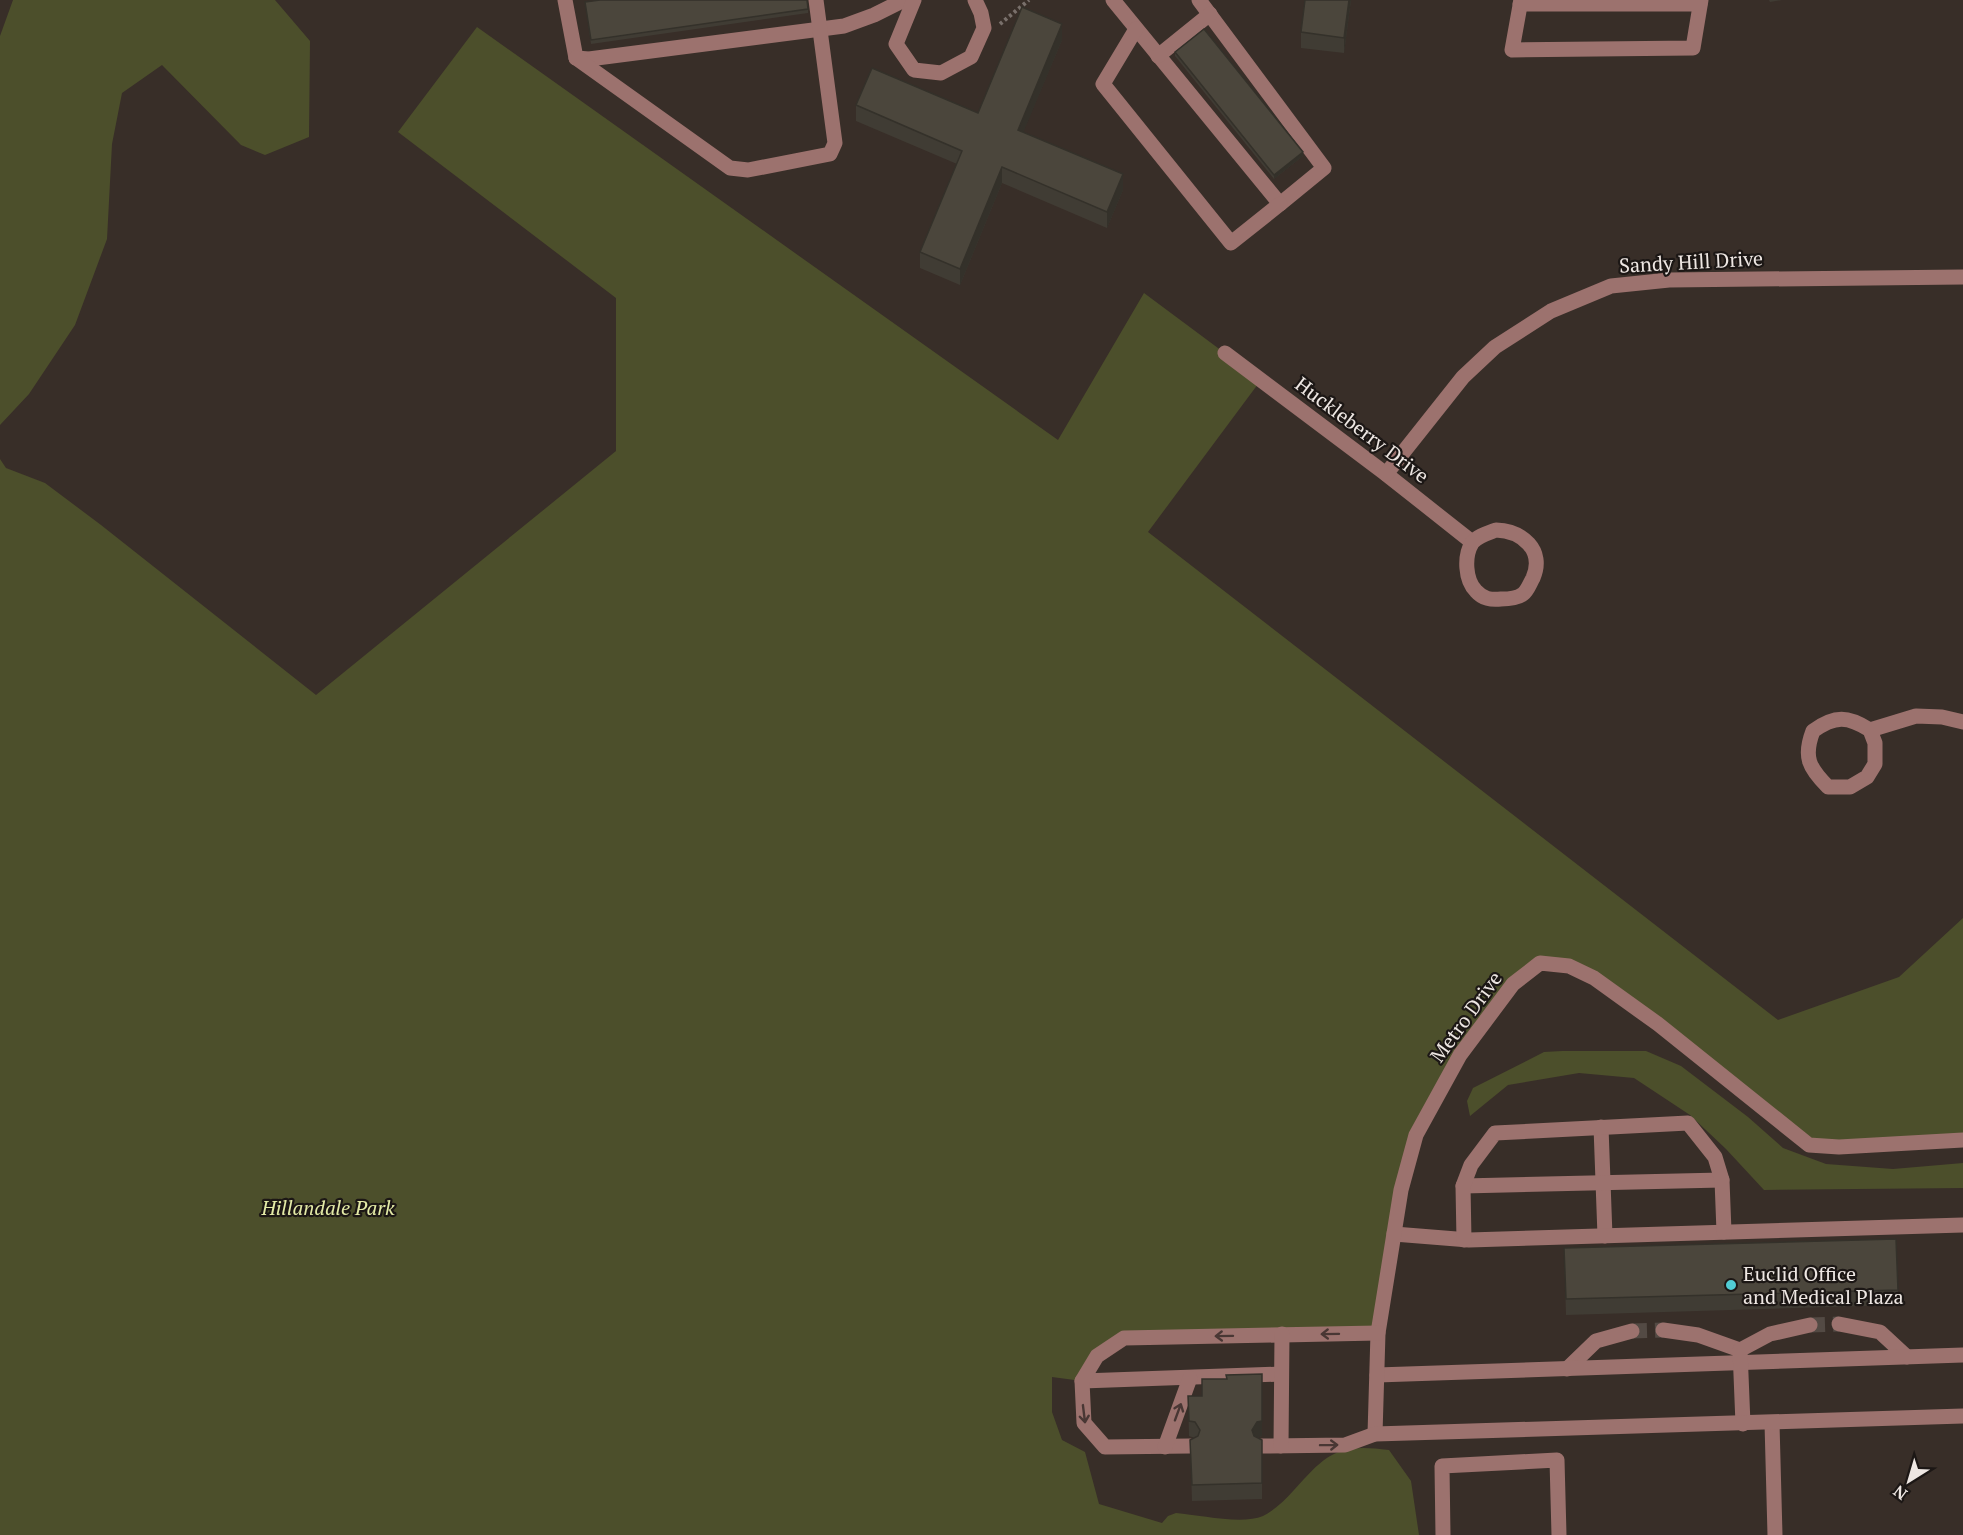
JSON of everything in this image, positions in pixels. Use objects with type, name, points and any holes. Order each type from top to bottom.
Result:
[{"type":"street","points":[[565,0],[576,58],[730,168],[748,170],[830,154],[835,143],[816,0]]},
{"type":"street","points":[[576,58],[589,59],[844,26],[874,15],[904,0]]},
{"type":"street","points":[[914,0],[896,44],[914,70],[941,72],[971,57],[984,28],[975,0]]},
{"type":"street","points":[[1113,0],[1280,204]]},
{"type":"street","points":[[1136,29],[1103,84],[1231,243],[1324,168],[1199,0]]},
{"type":"street","points":[[1520,2],[1700,2],[1693,48],[1512,50],[1520,2]]},
{"type":"street","points":[[1158,56],[1210,14]]},
{"type":"street","name":"Sandy Hill Drive","points":[[1386,474],[1463,377],[1495,347],[1551,311],[1611,286],[1669,280],[1963,277]]},
{"type":"street","name":"Huckleberry Drive","points":[[1225,353],[1472,542]]},
{"type":"street","points":[[1496,530],[1516,533],[1527,540],[1535,553],[1536,572],[1523,594],[1495,600],[1486,599],[1475,591],[1469,579],[1467,567],[1467,557],[1472,542],[1496,530]]},
{"type":"street","points":[[1870,730],[1875,743],[1875,764],[1867,777],[1850,787],[1828,787],[1812,771],[1808,754],[1813,731],[1835,719],[1852,720],[1870,730],[1916,716],[1941,717],[1963,722]]},
{"type":"street","name":"Metro Drive","points":[[1375,1434],[1378,1333],[1401,1190],[1416,1135],[1460,1055],[1513,984],[1540,963],[1569,966],[1594,978],[1658,1024],[1809,1145],[1839,1147],[1963,1140]]},
{"type":"street","points":[[1464,1240],[1463,1186],[1470,1165],[1495,1132],[1688,1123],[1715,1157],[1722,1180],[1724,1232]]},
{"type":"street","points":[[1601,1127],[1605,1236]]},
{"type":"street","points":[[1463,1186],[1722,1180]]},
{"type":"street","points":[[1394,1234],[1464,1240],[1963,1225]]},
{"type":"street","points":[[1839,1324],[1880,1332],[1907,1357]]},
{"type":"street","points":[[1740,1357],[1770,1335],[1810,1325]]},
{"type":"street","points":[[1663,1330],[1698,1335],[1740,1357]]},
{"type":"street","points":[[1567,1369],[1596,1341],[1632,1331]]},
{"type":"street","points":[[1190,1446],[1105,1447],[1084,1423],[1082,1381],[1097,1356],[1124,1338],[1378,1333]]},
{"type":"street","points":[[1281,1446],[1282,1334]]},
{"type":"street","points":[[1377,1375],[1567,1369],[1740,1357],[1963,1355]]},
{"type":"street","points":[[1740,1357],[1743,1424]]},
{"type":"street","points":[[1082,1381],[1281,1374]]},
{"type":"street","points":[[1165,1447],[1190,1378]]},
{"type":"street","points":[[1262,1446],[1345,1445],[1375,1434],[1963,1416]]},
{"type":"street","points":[[1772,1423],[1775,1535]]},
{"type":"street","points":[[1443,1535],[1442,1466],[1557,1460],[1559,1535]]},
{"type":"path","points":[[994,29],[1029,0]]},
{"type":"green space","points":[[13,0],[275,0],[310,41],[309,137],[265,155],[241,145],[162,65],[122,93],[112,144],[107,239],[75,325],[29,394],[0,425],[0,36]]},
{"type":"green space","name":"Hillandale Park","points":[[477,27],[1058,440],[1144,293],[1261,380],[1148,532],[1778,1020],[1899,977],[1963,918],[1963,1140],[1809,1145],[1594,978],[1540,963],[1513,984],[1416,1135],[1378,1333],[1125,1338],[1082,1381],[1052,1377],[1052,1412],[1062,1440],[1085,1452],[1099,1504],[1162,1523],[1168,1516],[1176,1513],[1233,1520],[1254,1519],[1267,1514],[1280,1504],[1325,1459],[1345,1450],[1372,1448],[1389,1450],[1411,1481],[1419,1535],[0,1535],[0,459],[6,468],[45,483],[316,695],[616,451],[616,298],[398,132]]},
{"type":"green space","points":[[1646,1051],[1681,1066],[1748,1117],[1783,1148],[1826,1164],[1893,1169],[1963,1163],[1963,1188],[1764,1190],[1690,1115],[1634,1078],[1579,1073],[1508,1085],[1470,1116],[1467,1101],[1473,1088],[1544,1052]]},
{"type":"building","points":[[600,0],[807,0],[808,9],[591,40],[585,2]]},
{"type":"building","points":[[1305,0],[1349,0],[1344,38],[1301,32]]},
{"type":"building","points":[[1022,7],[1062,24],[1018,130],[1123,174],[1107,212],[1002,167],[960,269],[920,252],[962,151],[856,105],[872,68],[978,113]]},
{"type":"building","points":[[1204,29],[1303,152],[1274,175],[1175,52]]},
{"type":"building","name":"Euclid Office and Medical Plaza","points":[[1896,1239],[1898,1290],[1566,1299],[1564,1248]]},
{"type":"building","points":[[1262,1374],[1262,1421],[1257,1422],[1252,1430],[1254,1436],[1262,1440],[1262,1483],[1192,1485],[1190,1440],[1198,1436],[1200,1430],[1195,1422],[1189,1421],[1188,1396],[1202,1396],[1202,1379],[1227,1379],[1226,1375]]},
{"type":"tunnel","points":[[1810,1325],[1839,1324]]},
{"type":"tunnel","points":[[1632,1331],[1663,1330]]},
{"type":"place","name":"Euclid Office and Medical Plaza","points":[[1731,1285]]}]
